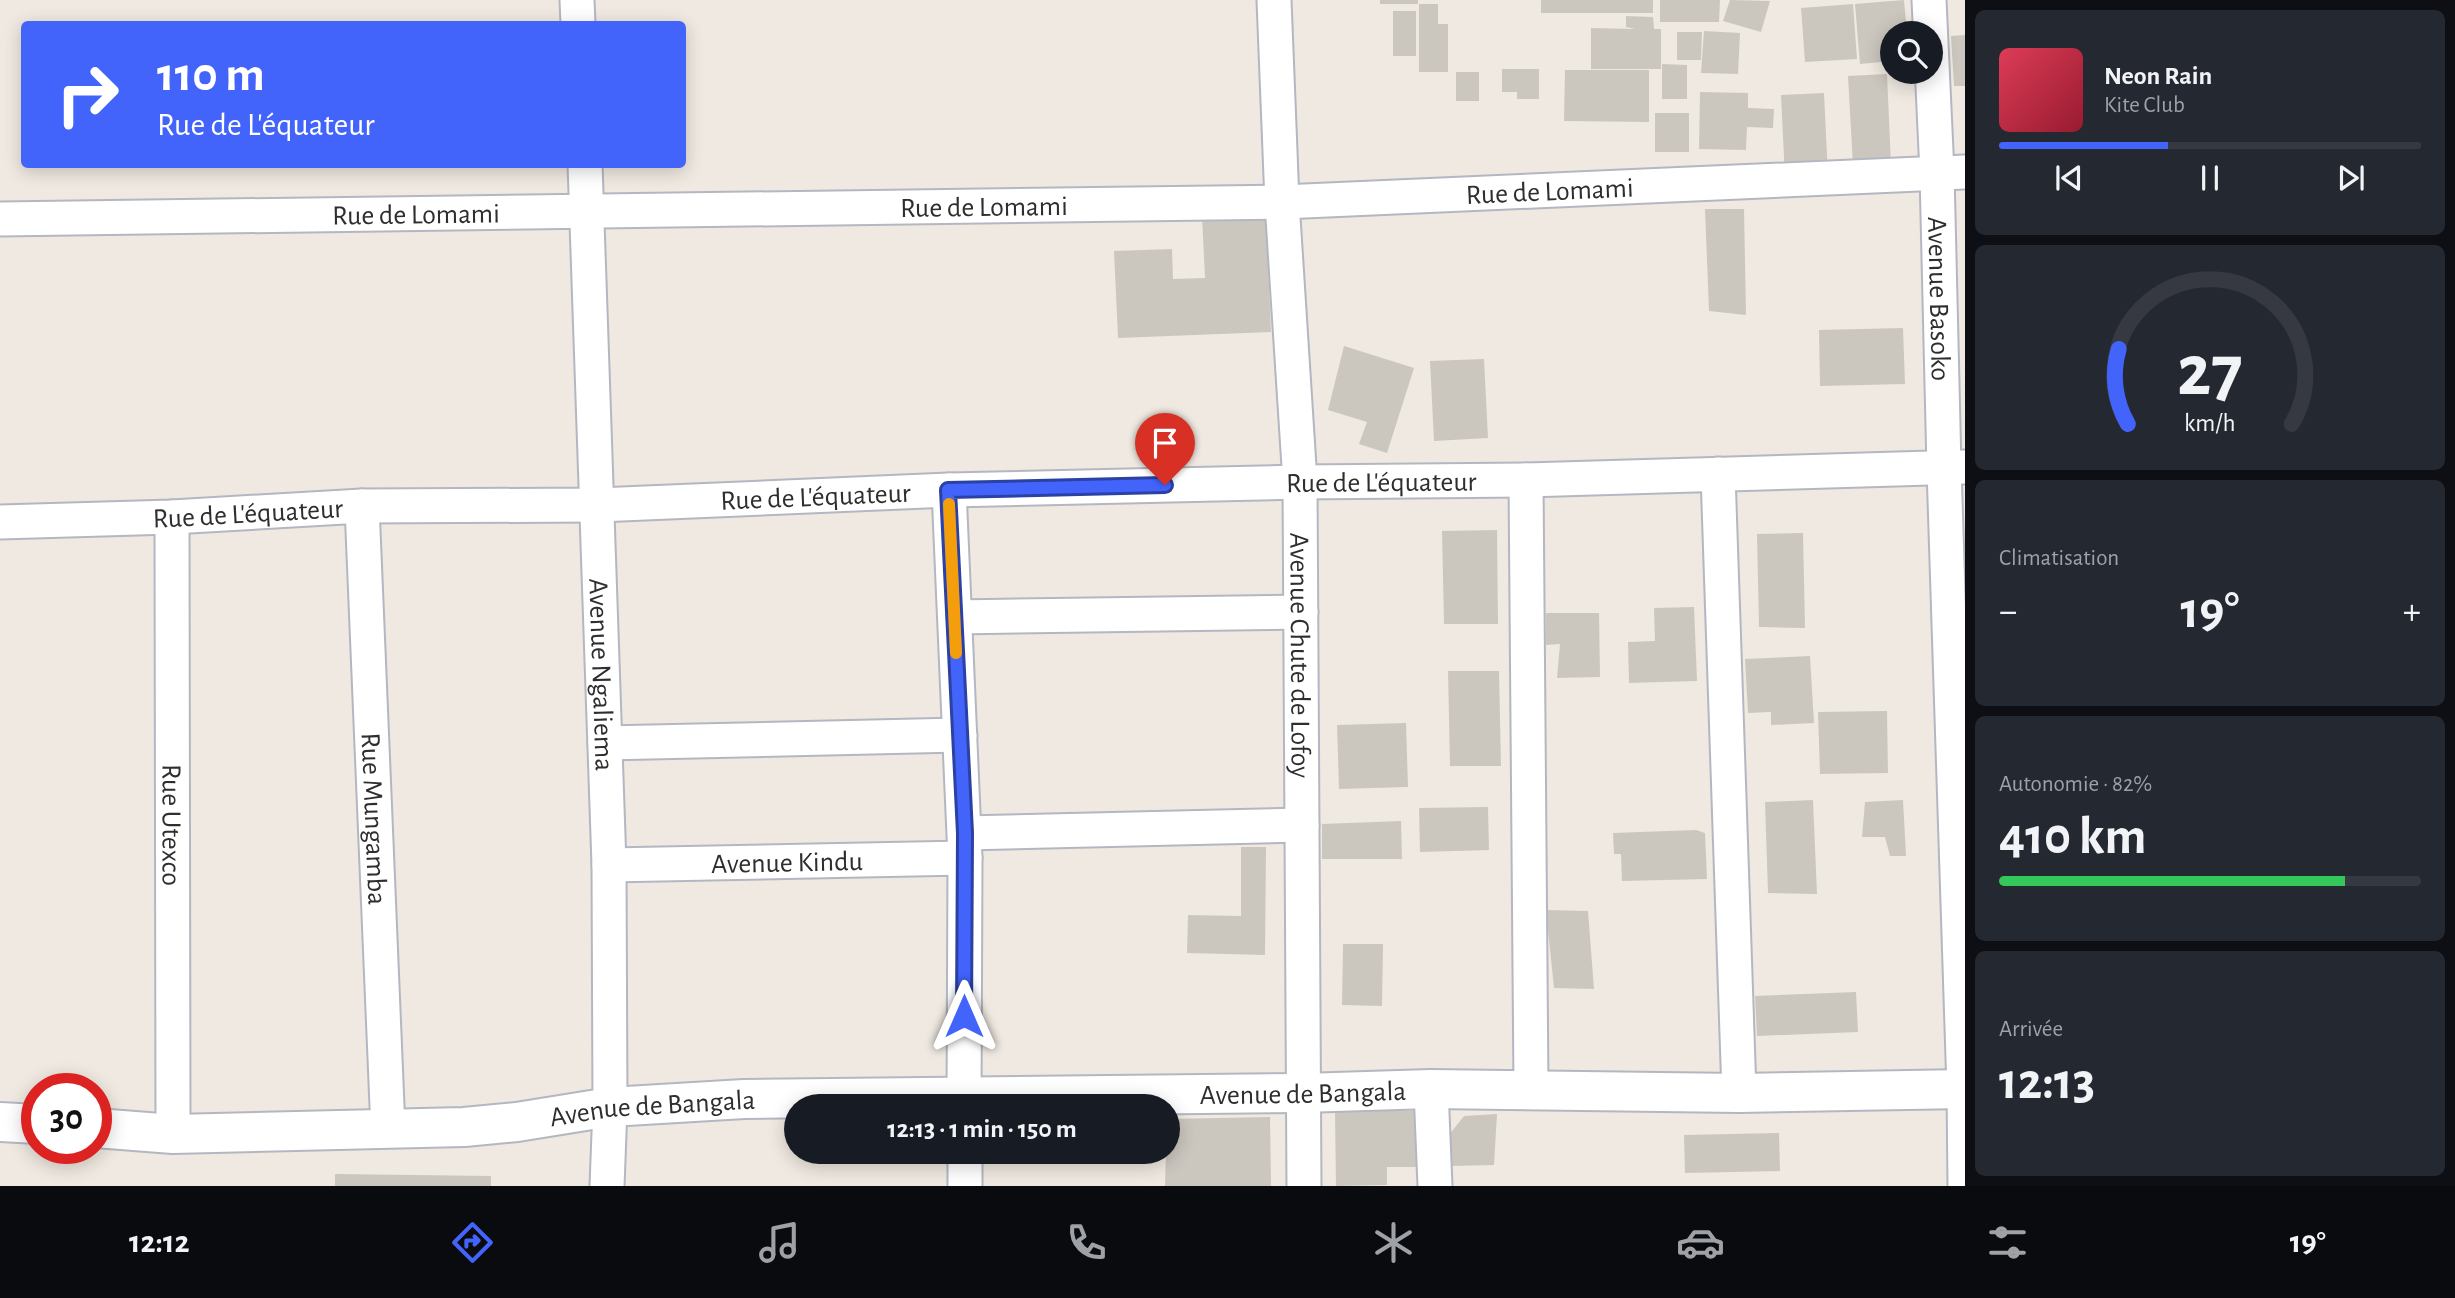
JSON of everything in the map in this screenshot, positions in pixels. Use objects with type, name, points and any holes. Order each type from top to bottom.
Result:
[{"type":"main road","name":"Avenue de Bangala","points":[[1180,1096],[1431,1089],[1740,1093],[1965,1088]]},
{"type":"main road","name":"Avenue de Bangala","points":[[112,1129],[173,1134],[464,1127],[517,1122],[610,1107],[784,1099]]},
{"type":"main road","points":[[0,1122],[21,1123]]},
{"type":"street","points":[[577,0],[578,21]]},
{"type":"street","name":"Avenue Chute de Lofoy","points":[[1274,0],[1282,202],[1300,482],[1304,1186]]},
{"type":"street","name":"Avenue Basoko","points":[[1929,0],[1951,173],[1965,1186]]},
{"type":"street","name":"Avenue Ngaliema","points":[[585,168],[608,865],[610,1107],[607,1186]]},
{"type":"street","name":"Rue de Lomami","points":[[0,219],[1282,202],[1951,173]]},
{"type":"street","name":"Rue de L'équateur","points":[[0,522],[172,517],[362,506],[598,505],[948,490],[1526,480],[1954,467]]},
{"type":"street","points":[[1718,474],[1740,1093]]},
{"type":"street","points":[[1526,480],[1531,1089]]},
{"type":"street","points":[[948,490],[965,845],[964,1094]]},
{"type":"street","name":"Rue Mungamba","points":[[362,506],[388,1130]]},
{"type":"street","name":"Rue Utexco","points":[[172,517],[173,1134]]},
{"type":"street","points":[[955,617],[1301,612]]},
{"type":"street","points":[[605,743],[960,735]]},
{"type":"street","name":"Avenue Kindu","points":[[608,865],[1302,825]]},
{"type":"street","points":[[1431,1089],[1435,1186]]},
{"type":"street","points":[[965,1164],[965,1186]]},
{"type":"building","points":[[1380,0],[1418,0],[1418,4],[1380,4]]},
{"type":"building","points":[[1541,0],[1653,0],[1653,13],[1541,13]]},
{"type":"building","points":[[1660,0],[1720,0],[1719,22],[1660,22]]},
{"type":"building","points":[[1730,0],[1770,1],[1761,32],[1723,21]]},
{"type":"building","points":[[1904,0],[1906,21],[1880,21],[1880,62],[1860,64],[1855,4]]},
{"type":"building","points":[[1419,4],[1438,4],[1438,24],[1448,24],[1448,72],[1419,72]]},
{"type":"building","points":[[1853,4],[1857,59],[1805,62],[1801,8]]},
{"type":"building","points":[[1393,11],[1416,11],[1416,56],[1393,56]]},
{"type":"building","points":[[1626,16],[1653,17],[1654,29],[1661,29],[1661,69],[1591,69],[1591,28],[1635,29],[1626,27]]},
{"type":"building","points":[[1704,31],[1740,33],[1738,74],[1701,73]]},
{"type":"building","points":[[1677,32],[1702,32],[1701,60],[1677,60]]},
{"type":"building","points":[[1965,35],[1965,86],[1954,86],[1951,36]]},
{"type":"building","points":[[1662,64],[1687,65],[1687,99],[1662,99]]},
{"type":"building","points":[[1502,69],[1539,69],[1539,99],[1517,99],[1517,92],[1502,92]]},
{"type":"building","points":[[1565,70],[1649,70],[1649,122],[1564,121]]},
{"type":"building","points":[[1456,72],[1479,72],[1479,101],[1456,101]]},
{"type":"building","points":[[1880,74],[1880,84],[1887,84],[1891,165],[1853,166],[1848,76]]},
{"type":"building","points":[[1700,92],[1748,93],[1748,108],[1774,109],[1773,128],[1747,127],[1746,150],[1699,149]]},
{"type":"building","points":[[1824,93],[1828,176],[1785,178],[1781,95]]},
{"type":"building","points":[[1655,113],[1689,113],[1689,152],[1655,152]]},
{"type":"building","points":[[1705,209],[1744,209],[1746,315],[1709,311]]},
{"type":"building","points":[[1266,213],[1271,332],[1118,338],[1114,251],[1172,249],[1173,279],[1205,278],[1202,215]]},
{"type":"building","points":[[1903,328],[1905,384],[1820,386],[1819,330]]},
{"type":"building","points":[[1344,346],[1414,368],[1387,453],[1359,444],[1367,422],[1328,410]]},
{"type":"building","points":[[1484,359],[1488,438],[1434,441],[1430,361]]},
{"type":"building","points":[[1497,530],[1498,624],[1444,624],[1442,531]]},
{"type":"building","points":[[1803,533],[1805,628],[1759,627],[1757,534]]},
{"type":"building","points":[[1694,607],[1697,681],[1629,683],[1628,642],[1655,641],[1654,608]]},
{"type":"building","points":[[1546,613],[1599,613],[1600,677],[1557,678],[1560,644],[1546,645]]},
{"type":"building","points":[[1810,656],[1814,723],[1771,725],[1771,712],[1748,713],[1745,659]]},
{"type":"building","points":[[1448,671],[1499,671],[1501,766],[1450,766]]},
{"type":"building","points":[[1887,711],[1888,773],[1820,774],[1818,712]]},
{"type":"building","points":[[1406,723],[1408,787],[1339,789],[1337,725]]},
{"type":"building","points":[[1813,800],[1817,894],[1768,893],[1765,802]]},
{"type":"building","points":[[1903,800],[1906,856],[1890,856],[1885,837],[1862,837],[1865,802]]},
{"type":"building","points":[[1488,807],[1489,850],[1420,852],[1419,808]]},
{"type":"building","points":[[1401,821],[1402,859],[1322,859],[1322,824]]},
{"type":"building","points":[[1696,830],[1705,833],[1707,879],[1622,881],[1621,854],[1614,854],[1613,833]]},
{"type":"building","points":[[1241,847],[1266,847],[1265,955],[1187,953],[1188,915],[1241,916]]},
{"type":"building","points":[[1546,910],[1588,911],[1594,989],[1554,988]]},
{"type":"building","points":[[1343,944],[1383,944],[1382,1006],[1342,1005]]},
{"type":"building","points":[[1856,992],[1858,1032],[1757,1036],[1755,996]]},
{"type":"building","points":[[1335,1111],[1417,1111],[1418,1167],[1387,1167],[1387,1185],[1336,1186]]},
{"type":"building","points":[[1497,1114],[1494,1165],[1451,1166],[1448,1136],[1464,1116]]},
{"type":"building","points":[[1270,1117],[1271,1186],[1165,1186],[1166,1164],[1180,1164],[1180,1119]]},
{"type":"building","points":[[1779,1133],[1780,1171],[1685,1173],[1684,1135]]},
{"type":"building","points":[[335,1174],[491,1176],[491,1186],[335,1186]]},
{"type":"slow traffic","points":[[949,504],[956,653]]},
{"type":"route","points":[[964,1016],[965,833],[948,490],[1165,485]]}]
